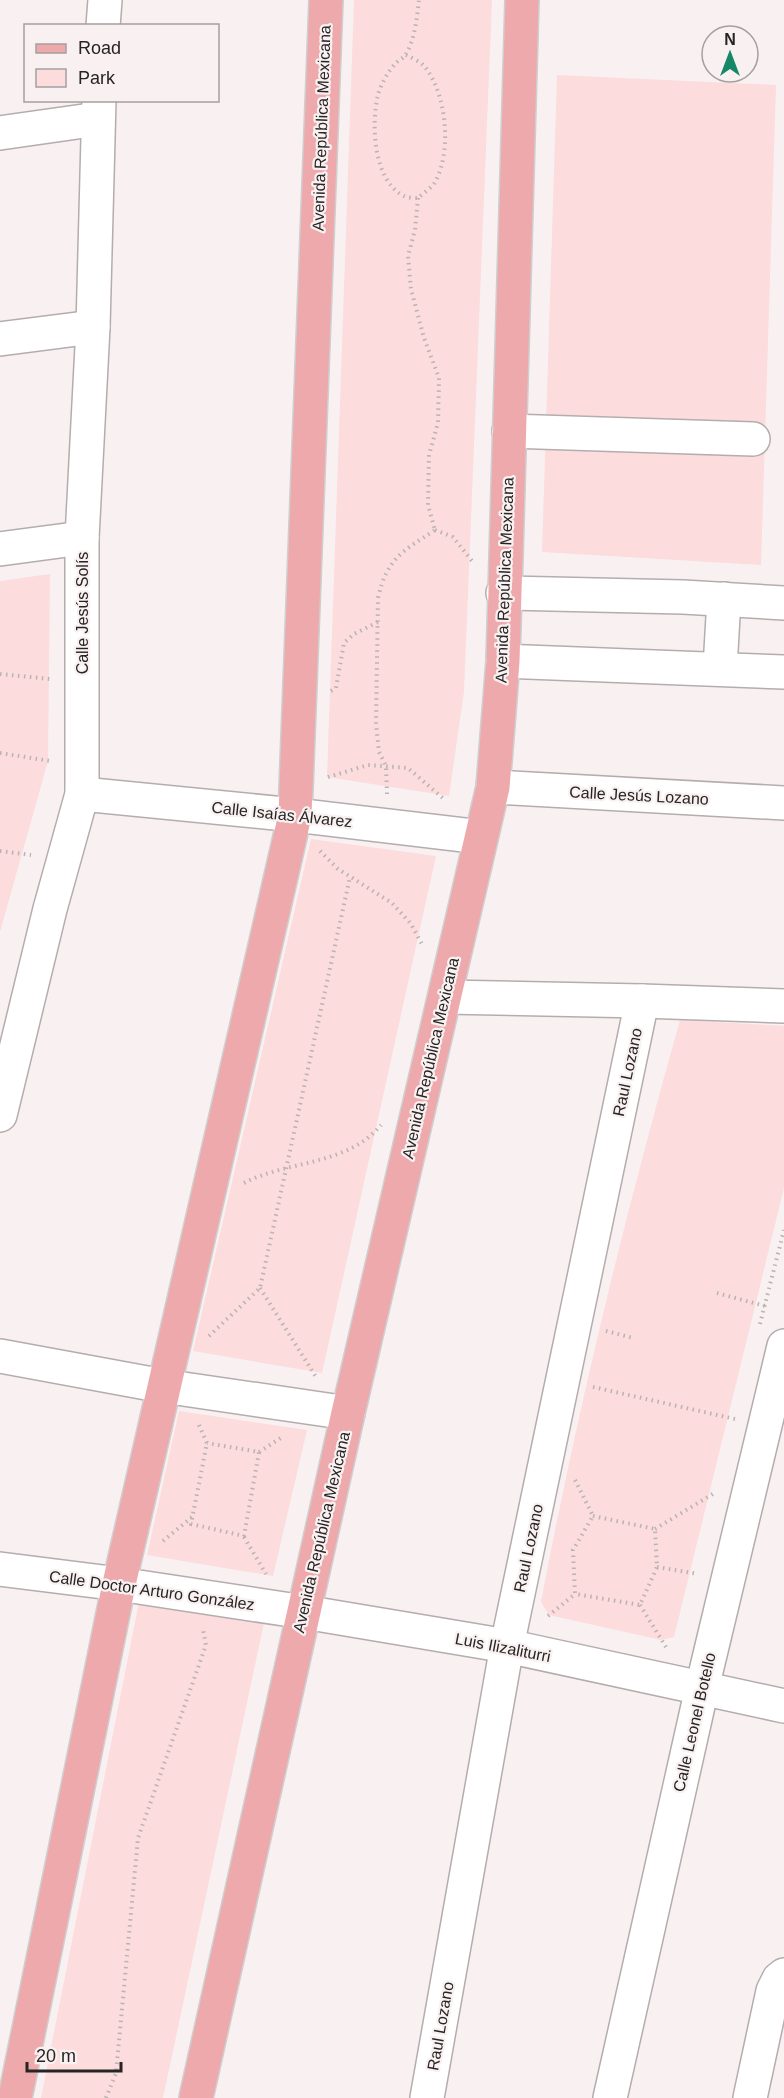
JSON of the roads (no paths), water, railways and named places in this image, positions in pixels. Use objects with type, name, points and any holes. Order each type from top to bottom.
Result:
[{"type":"main road","name":"Avenida República Mexicana","points":[[15,2098],[119,1584],[295,815],[326,0]]},
{"type":"main road","name":"Avenida República Mexicana","points":[[196,2098],[348,1413],[493,787],[502,661],[522,0]]},
{"type":"street","points":[[103,24],[105,0]]},
{"type":"street","points":[[0,133],[99,110]]},
{"type":"street","name":"Calle Jesús Solís","points":[[0,1114],[50,909],[82,794],[82,538],[93,327],[99,110]]},
{"type":"street","points":[[0,339],[93,327]]},
{"type":"street","points":[[509,431],[753,440]]},
{"type":"street","points":[[0,549],[82,538]]},
{"type":"street","points":[[504,593],[724,599],[784,603]]},
{"type":"street","points":[[720,668],[724,599]]},
{"type":"street","points":[[502,661],[784,672]]},
{"type":"street","name":"Calle Jesús Lozano","points":[[493,787],[784,802]]},
{"type":"street","name":"Calle Isaías Álvarez","points":[[82,794],[295,815],[481,837]]},
{"type":"street","points":[[445,997],[784,1006]]},
{"type":"street","name":"Raul Lozano","points":[[427,2098],[507,1646],[642,1001]]},
{"type":"street","name":"Calle Leonel Botello","points":[[610,2098],[702,1688],[772,1337]]},
{"type":"street","points":[[0,1356],[163,1386],[348,1413]]},
{"type":"street","name":"Calle Doctor Arturo González","points":[[0,1569],[119,1584],[304,1612]]},
{"type":"street","name":"Luis Ilizaliturri","points":[[304,1612],[507,1646],[784,1706]]},
{"type":"street","points":[[750,2098],[773,1991],[779,1979],[784,1975]]}]
